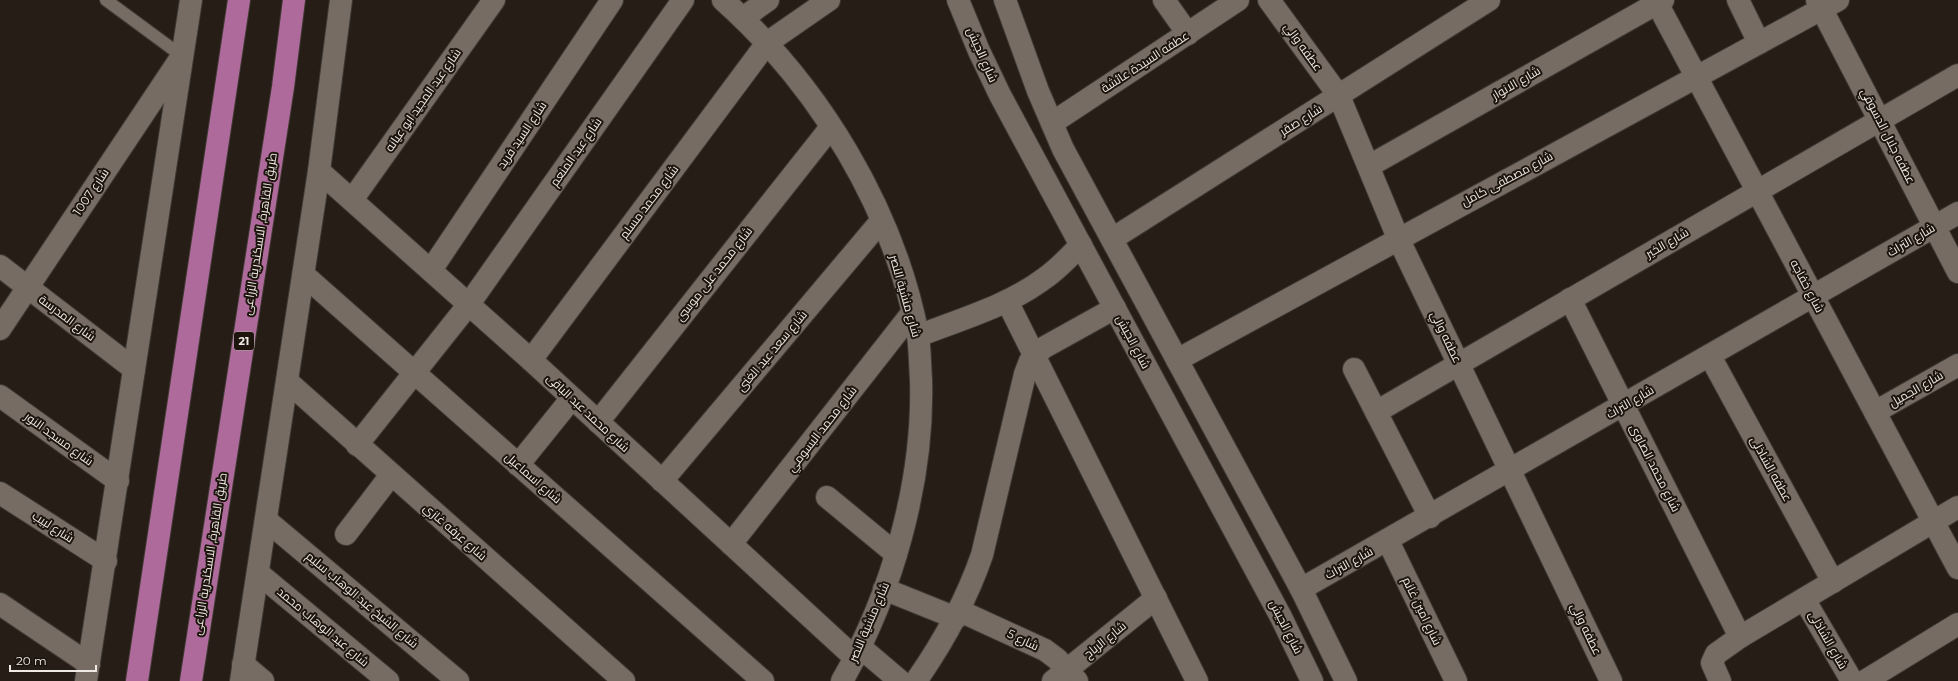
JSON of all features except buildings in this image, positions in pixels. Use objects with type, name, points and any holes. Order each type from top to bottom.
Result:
[{"type":"highway","points":[[137,681],[239,0]]},
{"type":"highway","name":"طريق القاهرة, الاسكندرية الزراعى","points":[[191,681],[283,87],[294,0]]},
{"type":"street","points":[[0,604],[87,672],[106,561],[191,0]]},
{"type":"street","points":[[263,681],[242,673],[304,275],[341,0]]},
{"type":"street","name":"شارع عبد المجيد ابو عيانه","points":[[352,200],[494,0]]},
{"type":"street","name":"شارع السيد فريد","points":[[431,270],[612,0]]},
{"type":"street","name":"شارع عبد المنعم","points":[[357,445],[468,304],[683,0]]},
{"type":"street","name":"شارع منشية النصر","points":[[723,0],[767,43],[801,84],[850,157],[882,221],[904,282],[918,336],[921,406],[916,456],[908,506],[896,554],[884,589],[858,653],[842,681]]},
{"type":"street","points":[[743,18],[768,0]]},
{"type":"street","name":"شارع محمد مسلم","points":[[531,360],[767,43],[828,0]]},
{"type":"street","name":"شارع الجيش","points":[[958,0],[979,51],[1000,95],[1281,617],[1312,681]]},
{"type":"street","points":[[1005,0],[1024,53],[1063,149],[1301,589],[1346,681]]},
{"type":"street","points":[[1164,0],[1188,34]]},
{"type":"street","name":"عطفه السيدة عائشة","points":[[1052,124],[1238,0]]},
{"type":"street","name":"عطفه والي","points":[[1269,0],[1339,96],[1398,238],[1611,681]]},
{"type":"street","name":"شارع صقر","points":[[1112,239],[1489,0]]},
{"type":"street","points":[[1738,0],[1759,43]]},
{"type":"street","name":"شارع خفاجه","points":[[1660,2],[1696,77],[1958,568]]},
{"type":"street","name":"شارع الانوار","points":[[1369,166],[1660,2]]},
{"type":"street","name":"شارع مصطفى كامل","points":[[1177,360],[1398,238],[1759,43],[1826,3]]},
{"type":"street","name":"عطفه جلال الدسوقي","points":[[1826,3],[1879,120],[1958,272]]},
{"type":"street","name":"شارع 1007","points":[[0,329],[182,56]]},
{"type":"street","name":"شارع الخير","points":[[1376,412],[1958,74]]},
{"type":"street","name":"شارع محمد على موسى","points":[[598,422],[831,127]]},
{"type":"street","name":"شارع محمد عبد الباقى","points":[[319,171],[531,360],[731,544],[858,653],[900,681]]},
{"type":"street","name":"شارع التراث","points":[[1301,589],[1624,406],[1958,213]]},
{"type":"street","name":"شارع سعد عبد الغنى","points":[[662,481],[882,221]]},
{"type":"street","points":[[918,336],[1007,301],[1046,278],[1081,245]]},
{"type":"street","name":"شارع المدرسة","points":[[0,266],[134,369]]},
{"type":"street","name":"شارع اسماعيل","points":[[304,275],[763,681]]},
{"type":"street","points":[[922,678],[958,614],[982,555],[1025,374],[1034,355],[1043,348],[1141,293]]},
{"type":"street","name":"شارع محمد الصاوى","points":[[1570,299],[1740,638]]},
{"type":"street","points":[[1007,301],[1198,681]]},
{"type":"street","name":"شارع محمد البسومي","points":[[731,544],[912,313]]},
{"type":"street","name":"عطفه الشاذلى","points":[[1710,356],[1833,582]]},
{"type":"street","name":"شارع الجميل","points":[[1875,412],[1958,365]]},
{"type":"street","points":[[1354,369],[1430,517]]},
{"type":"street","name":"شارع عرفه غازي","points":[[288,382],[624,681]]},
{"type":"street","name":"شارع مسجد النور","points":[[0,396],[118,481]]},
{"type":"street","points":[[518,465],[572,398]]},
{"type":"street","points":[[346,534],[391,475]]},
{"type":"street","name":"شارع لبيب","points":[[0,493],[106,561]]},
{"type":"street","points":[[827,497],[896,554]]},
{"type":"street","points":[[1720,681],[1713,665],[1713,659],[1716,654],[1804,599],[1958,507]]},
{"type":"street","name":"شارع الشيخ عبد الوهاب سليم","points":[[266,520],[458,681]]},
{"type":"street","name":"شارع امين غانم","points":[[1388,541],[1456,681]]},
{"type":"street","name":"شارع عبد الوهاب محمد","points":[[258,572],[388,681]]},
{"type":"street","name":"شارع 5","points":[[884,589],[958,614],[1045,650],[1066,677]]},
{"type":"street","name":"شارع الرباح","points":[[1066,677],[1156,598]]},
{"type":"street","name":"شارع الشاذلى","points":[[1804,599],[1852,681]]},
{"type":"street","points":[[1866,681],[1958,624]]},
{"type":"lane","points":[[106,0],[182,56]]}]
